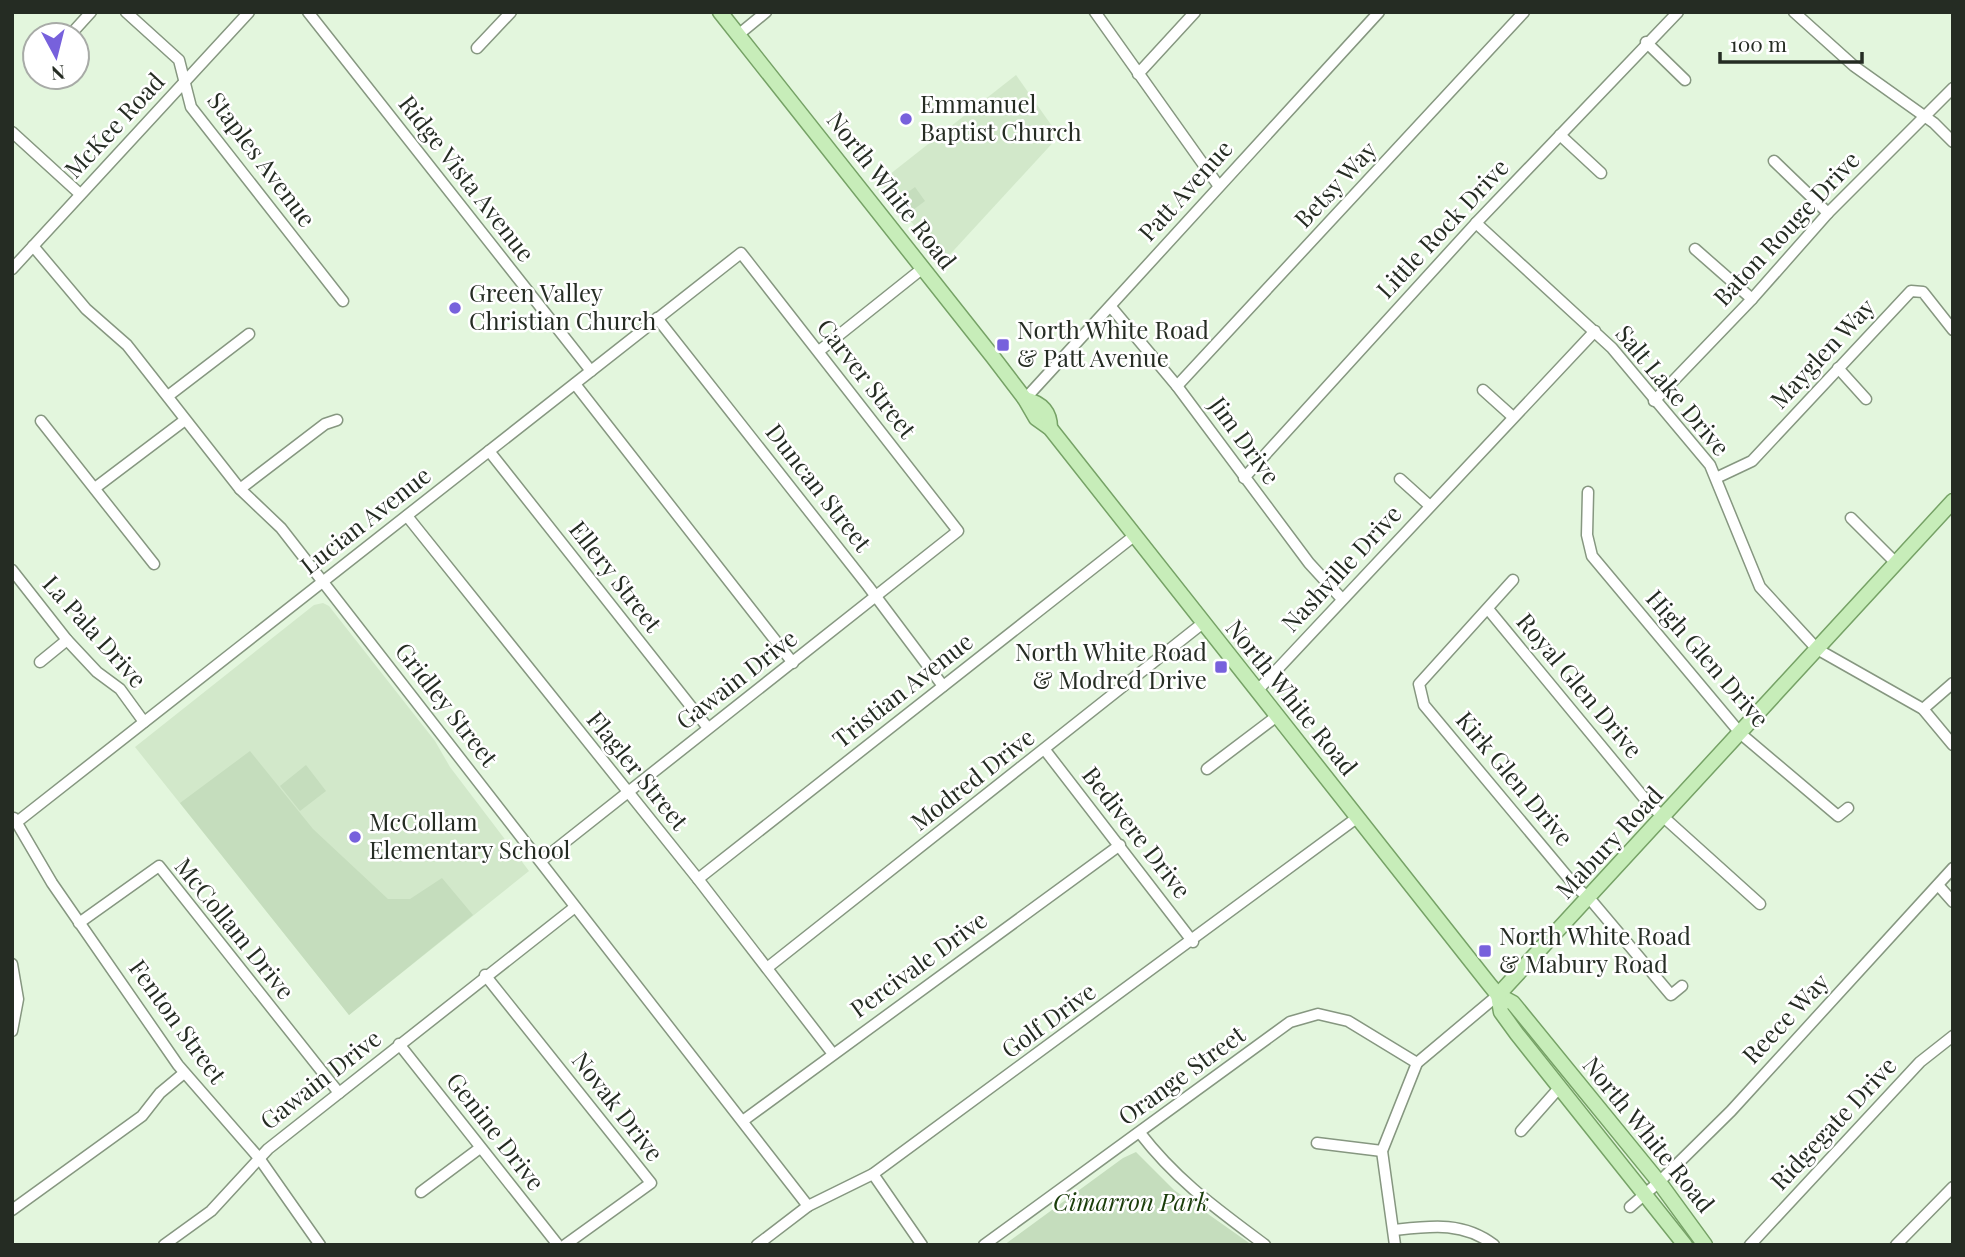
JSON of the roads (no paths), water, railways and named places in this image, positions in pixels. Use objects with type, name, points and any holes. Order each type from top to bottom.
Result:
[{"type":"main road","name":"North White Road","points":[[720,12],[1025,398],[1039,422],[1050,428],[1498,995],[1513,1003],[1659,1182],[1705,1245]]},
{"type":"main road","name":"Mabury Road","points":[[1498,995],[1590,899],[1953,501]]},
{"type":"main road","name":"North White Road","points":[[1498,995],[1501,1012],[1685,1245]]},
{"type":"street","name":"Staples Avenue","points":[[126,12],[179,60],[191,107],[343,301]]},
{"type":"street","name":"McKee Road","points":[[12,268],[248,12]]},
{"type":"street","name":"Ridge Vista Avenue","points":[[308,12],[591,371]]},
{"type":"street","points":[[477,48],[511,12]]},
{"type":"street","points":[[738,35],[766,12]]},
{"type":"street","points":[[1095,12],[1218,185]]},
{"type":"street","points":[[1138,74],[1195,12]]},
{"type":"street","name":"Patt Avenue","points":[[1025,398],[1379,12]]},
{"type":"street","name":"Betsy Way","points":[[1177,386],[1524,12]]},
{"type":"street","name":"Little Rock Drive","points":[[1244,478],[1476,223],[1646,42],[1678,12]]},
{"type":"street","points":[[1794,12],[1854,66],[1925,116],[1953,142]]},
{"type":"street","points":[[1646,42],[1685,80]]},
{"type":"street","name":"Baton Rouge Drive","points":[[1654,401],[1752,299],[1828,213],[1953,88]]},
{"type":"street","points":[[12,132],[80,194]]},
{"type":"street","points":[[1560,135],[1601,173]]},
{"type":"street","points":[[1774,161],[1828,213]]},
{"type":"street","name":"Salt Lake Drive","points":[[1476,223],[1595,331],[1710,464],[1732,525],[1760,587],[1817,649],[1923,709],[1953,745]]},
{"type":"street","name":"Gridley Street","points":[[33,246],[86,309],[127,345],[240,489],[281,528],[744,1120],[808,1206]]},
{"type":"street","points":[[1695,249],[1752,299]]},
{"type":"street","name":"Lucian Avenue","points":[[14,819],[144,722],[741,253]]},
{"type":"street","name":"Carver Street","points":[[741,253],[958,531]]},
{"type":"street","points":[[818,351],[923,268]]},
{"type":"street","name":"Mayglen Way","points":[[1716,478],[1752,461],[1911,291],[1923,292],[1953,330]]},
{"type":"street","name":"Jim Drive","points":[[1111,307],[1177,386],[1309,563],[1342,599]]},
{"type":"street","name":"Duncan Street","points":[[657,318],[876,596],[943,686]]},
{"type":"street","name":"Nashville Drive","points":[[1257,691],[1595,331]]},
{"type":"street","points":[[168,396],[249,334]]},
{"type":"street","points":[[1838,369],[1866,399]]},
{"type":"street","points":[[575,384],[793,663]]},
{"type":"street","points":[[1483,390],[1513,417]]},
{"type":"street","points":[[95,488],[185,420]]},
{"type":"street","points":[[240,489],[325,424],[337,420]]},
{"type":"street","points":[[41,421],[154,565]]},
{"type":"street","name":"Ellery Street","points":[[489,451],[708,729]]},
{"type":"street","name":"Nashville Drive","points":[[1400,480],[1430,506]]},
{"type":"street","name":"High Glen Drive","points":[[1588,492],[1587,535],[1592,556],[1741,734],[1838,816],[1848,808]]},
{"type":"street","name":"Flagler Street","points":[[407,516],[626,793],[698,879],[833,1054]]},
{"type":"street","points":[[1851,518],[1896,563]]},
{"type":"street","name":"Gawain Drive","points":[[541,861],[958,531]]},
{"type":"street","name":"Tristian Avenue","points":[[698,879],[1134,536]]},
{"type":"street","name":"La Pala Drive","points":[[12,570],[68,640],[97,672],[120,689],[144,722]]},
{"type":"street","points":[[1488,609],[1513,580]]},
{"type":"street","name":"Royal Glen Drive","points":[[1488,609],[1664,818],[1760,904]]},
{"type":"street","name":"Kirk Glen Drive","points":[[1488,609],[1419,684],[1424,705],[1576,887],[1590,899],[1671,995],[1682,986]]},
{"type":"street","name":"Modred Drive","points":[[767,968],[1203,623]]},
{"type":"street","points":[[40,662],[68,640]]},
{"type":"street","points":[[1923,709],[1953,682]]},
{"type":"street","points":[[1207,769],[1277,716]]},
{"type":"street","name":"Bedivere Drive","points":[[1045,750],[1193,942]]},
{"type":"street","name":"Golf Drive","points":[[757,1245],[772,1241],[808,1206],[873,1174],[1193,942],[1358,817]]},
{"type":"street","name":"Fenton Street","points":[[14,819],[79,923],[184,1073],[259,1158],[320,1245]]},
{"type":"street","name":"Percivale Drive","points":[[744,1120],[1120,845]]},
{"type":"street","name":"McCollam Drive","points":[[79,923],[159,866],[339,1093]]},
{"type":"street","name":"Reece Way","points":[[1630,1207],[1731,1111],[1953,868]]},
{"type":"street","points":[[1938,885],[1953,902]]},
{"type":"street","name":"Gawain Drive","points":[[164,1245],[211,1211],[259,1158],[485,975],[575,907]]},
{"type":"street","points":[[12,964],[18,999],[12,1031]]},
{"type":"street","name":"Novak Drive","points":[[485,975],[651,1183],[565,1245]]},
{"type":"street","name":"Mabury Road","points":[[1382,1151],[1418,1063],[1498,995]]},
{"type":"street","name":"Orange Street","points":[[984,1245],[1290,1022],[1318,1014],[1348,1021],[1418,1063]]},
{"type":"street","name":"Ridgegate Drive","points":[[1751,1245],[1920,1062],[1953,1036]]},
{"type":"street","name":"Genine Drive","points":[[399,1044],[558,1245]]},
{"type":"street","points":[[12,1210],[142,1116],[160,1093],[184,1073]]},
{"type":"street","points":[[1521,1131],[1559,1088]]},
{"type":"street","points":[[1140,1133],[1186,1186],[1265,1245]]},
{"type":"street","points":[[1317,1143],[1382,1151],[1395,1245]]},
{"type":"street","points":[[422,1192],[480,1149]]},
{"type":"street","points":[[873,1174],[922,1245]]},
{"type":"street","points":[[1896,1245],[1953,1186]]},
{"type":"street","points":[[1394,1230],[1439,1225],[1463,1228],[1494,1245]]},
{"type":"place","name":"Emmanuel Baptist Church","points":[[906,119]]},
{"type":"place","name":"Green Valley Christian Church","points":[[455,308]]},
{"type":"place","name":"North White Road & Patt Avenue","points":[[1003,345]]},
{"type":"place","name":"North White Road & Modred Drive","points":[[1221,667]]},
{"type":"place","name":"McCollam Elementary School","points":[[355,837]]},
{"type":"place","name":"North White Road & Mabury Road","points":[[1485,951]]},
{"type":"park label","name":"Cimarron Park","points":[[1131,1203]]}]
